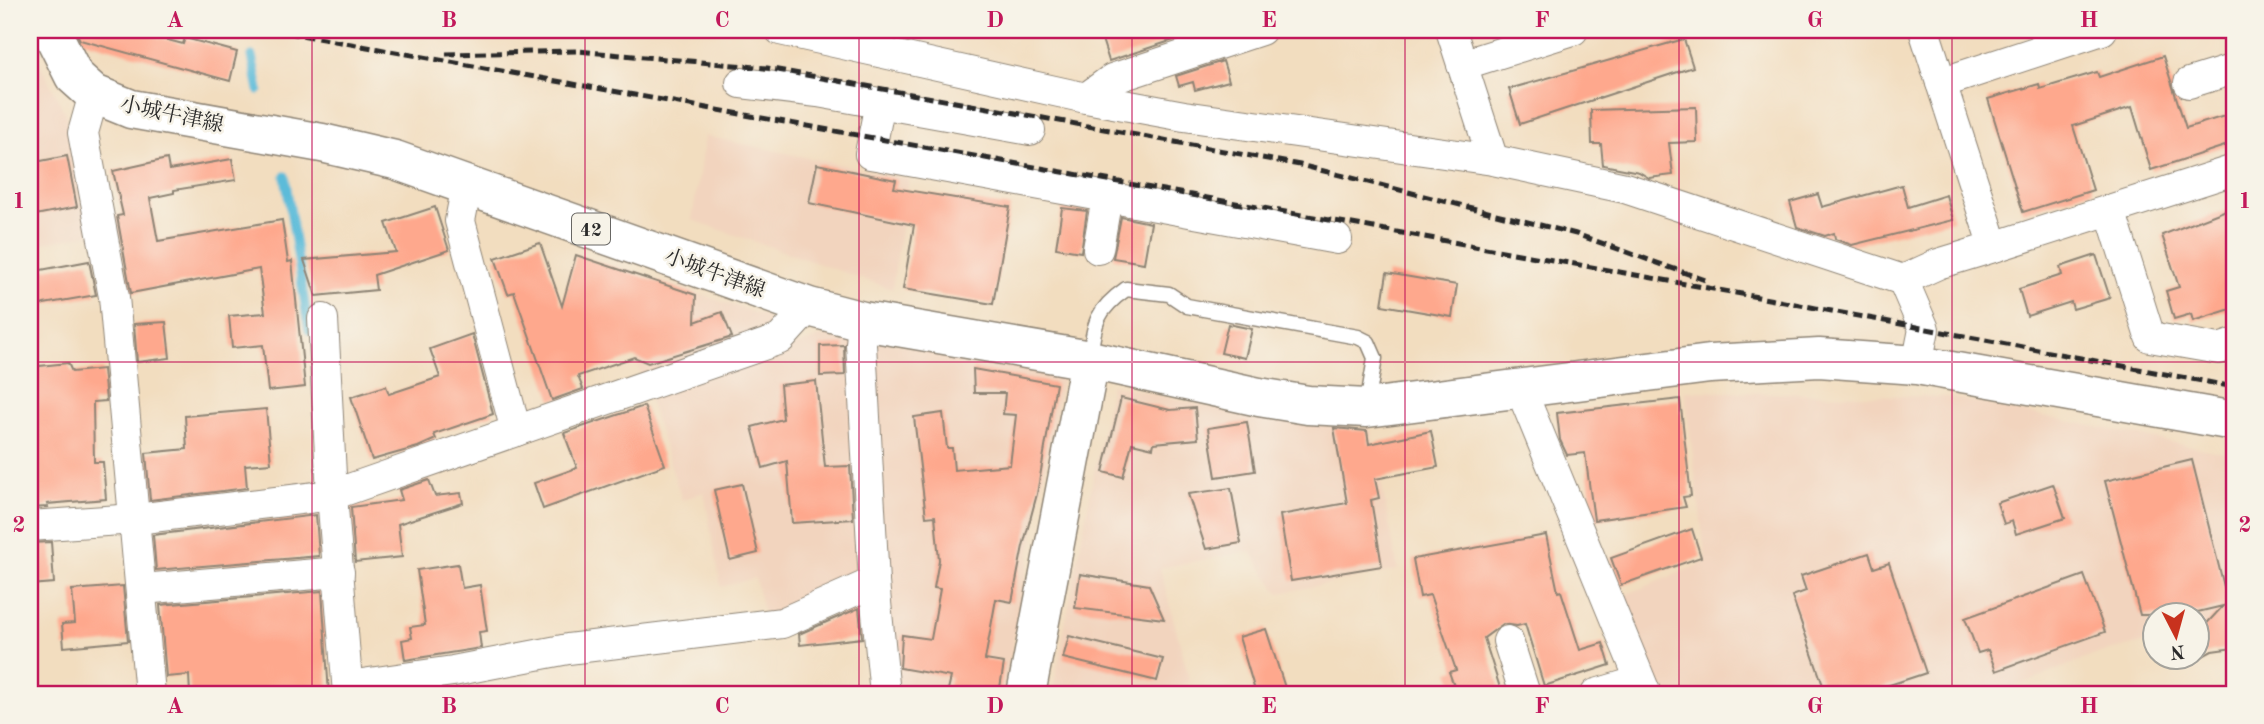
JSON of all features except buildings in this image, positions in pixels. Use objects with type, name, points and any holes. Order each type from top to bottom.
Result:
[{"type":"main road","name":"小城牛津線","points":[[48,30],[74,76],[94,94],[131,109],[322,143],[395,160],[809,307],[863,321],[1090,360],[1259,397],[1308,405],[1367,408],[1724,363],[1819,358],[1917,365],[2234,421]]},
{"type":"main road","points":[[1026,694],[1090,360]]},
{"type":"street","points":[[780,30],[833,35],[1086,98],[1184,116],[1493,160],[1625,188],[1903,280],[1938,264],[2234,170]]},
{"type":"street","points":[[1086,98],[1112,79],[1261,30]]},
{"type":"street","points":[[1451,30],[1493,160]]},
{"type":"street","points":[[1462,65],[1573,30]]},
{"type":"street","points":[[1924,30],[1994,247]]},
{"type":"street","points":[[1941,83],[2102,30]]},
{"type":"street","points":[[2189,83],[2234,69]]},
{"type":"street","points":[[741,83],[881,112],[1030,130]]},
{"type":"street","points":[[94,94],[83,133],[114,297],[150,694]]},
{"type":"street","points":[[881,112],[876,155],[968,178],[1337,239]]},
{"type":"street","points":[[467,185],[460,220],[516,431]]},
{"type":"street","points":[[1098,249],[1107,201]]},
{"type":"street","points":[[2110,210],[2150,337],[2219,349],[2234,344]]},
{"type":"street","points":[[1903,280],[1924,329],[1917,365]]},
{"type":"street","points":[[30,526],[136,519],[324,496],[780,339],[809,307]]},
{"type":"street","points":[[323,319],[324,496],[339,572],[348,690],[568,649],[782,623],[874,582]]},
{"type":"street","points":[[863,321],[861,344],[874,582],[885,694]]},
{"type":"street","points":[[1521,390],[1643,687],[1596,694]]},
{"type":"street","points":[[142,589],[339,572]]},
{"type":"street","points":[[1508,641],[1525,694]]},
{"type":"lane","points":[[1090,360],[1093,328],[1104,304],[1125,289],[1169,294],[1187,306],[1358,337],[1368,342],[1375,358],[1367,408]]},
{"type":"shaded area","points":[[30,43],[67,117],[89,211],[90,234],[30,246]]},
{"type":"shaded area","points":[[705,136],[909,179],[892,289],[692,220]]},
{"type":"shaded area","points":[[614,265],[767,317],[778,352],[834,332],[1063,374],[1004,694],[897,694],[862,579],[765,619],[755,578],[721,587],[704,492],[682,500],[615,295]]},
{"type":"shaded area","points":[[1111,384],[1267,420],[1371,429],[1398,570],[1279,593],[1250,551],[1160,568],[1190,682],[1158,694],[1052,694]]},
{"type":"shaded area","points":[[1685,391],[1949,397],[2234,455],[2234,619],[2212,626],[2212,602],[2142,602],[2142,643],[2100,653],[1996,694],[1653,694],[1613,600],[1706,562]]},
{"type":"waterway","points":[[252,56],[259,90]]},
{"type":"waterway","points":[[285,176],[309,330]]},
{"type":"railway","points":[[273,30],[1747,295],[2234,387]]},
{"type":"railway","points":[[446,54],[577,51],[767,68],[1300,165],[1576,234],[1708,281]]}]
